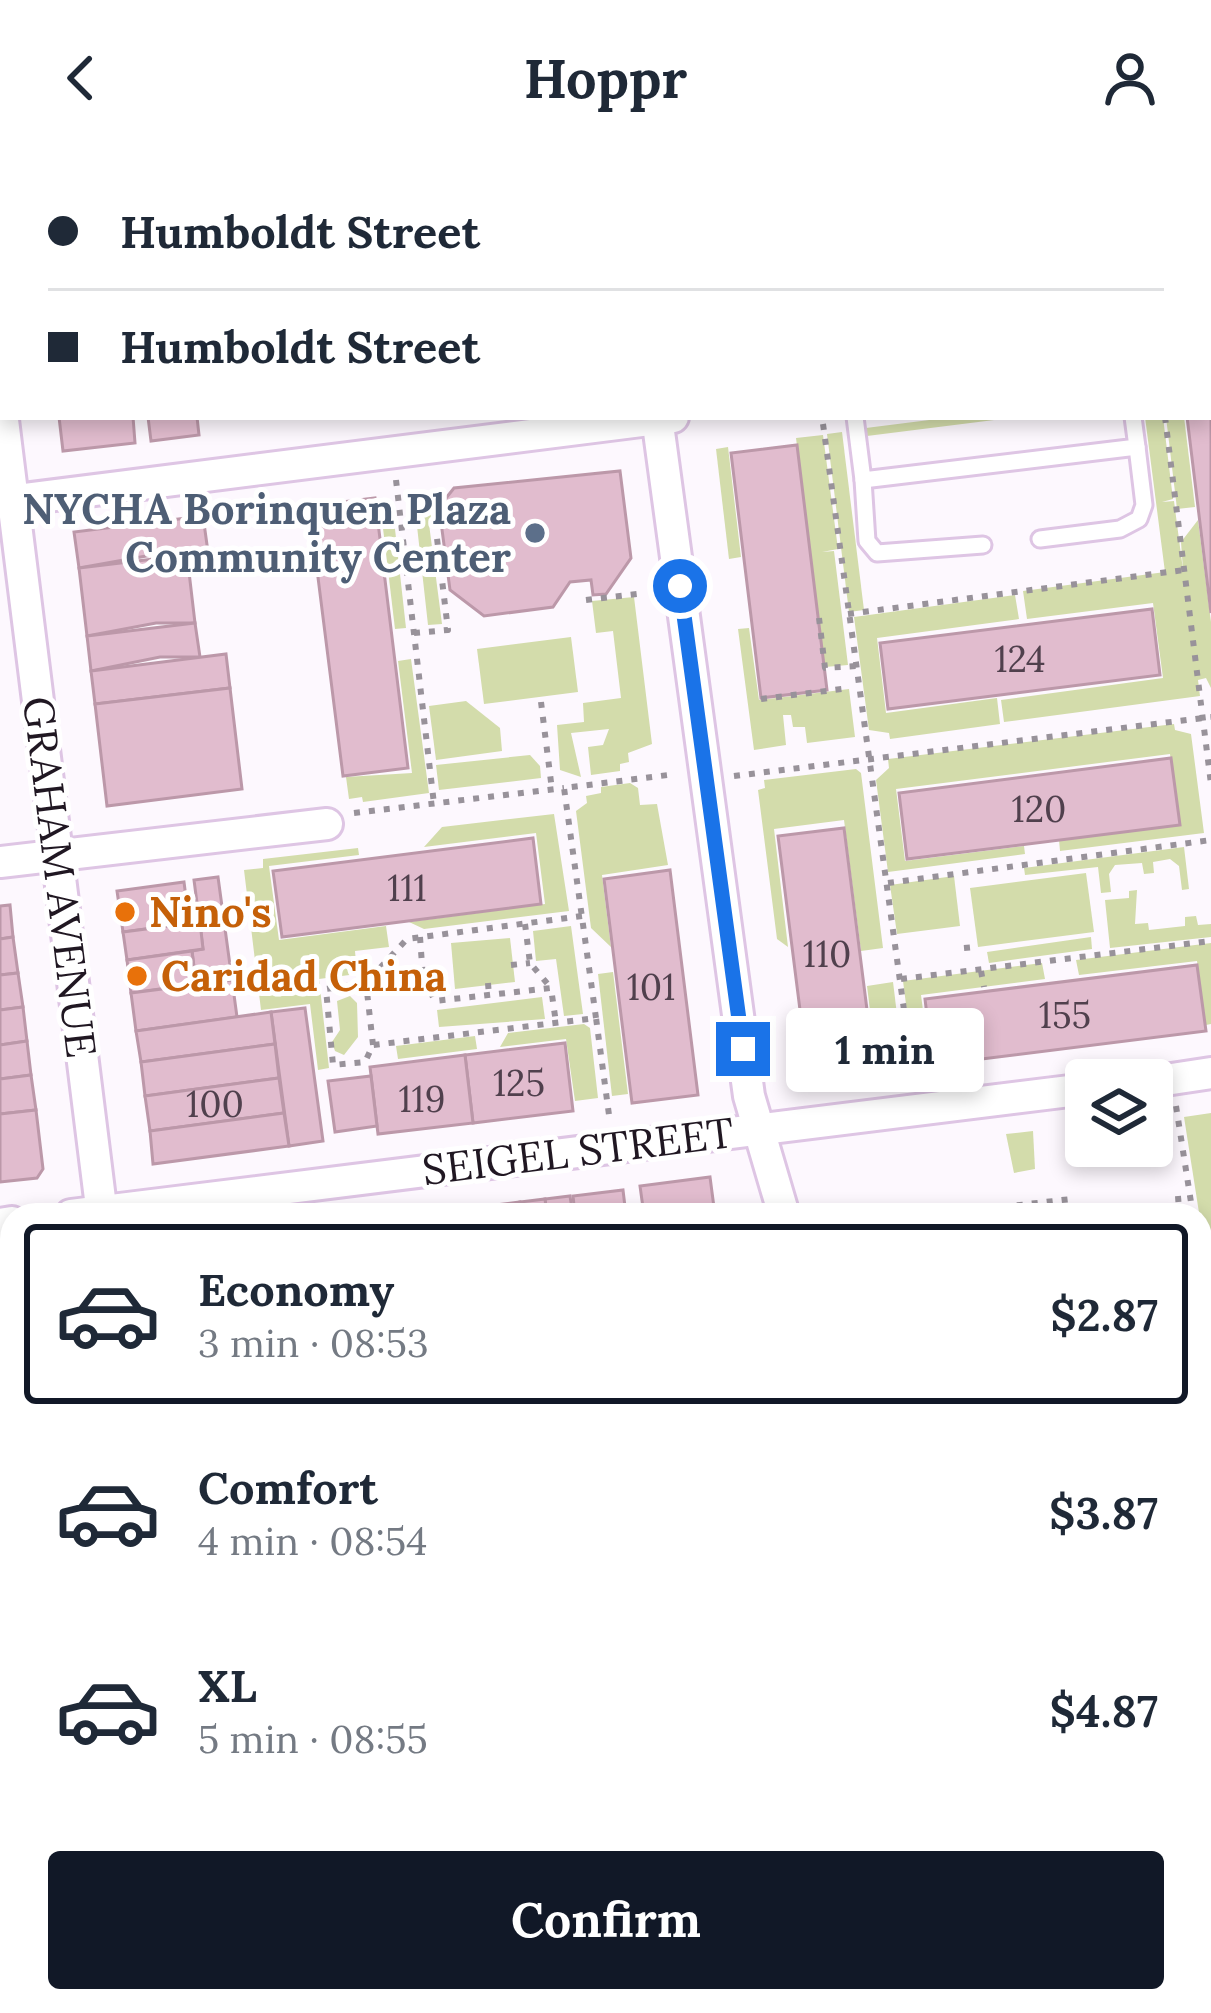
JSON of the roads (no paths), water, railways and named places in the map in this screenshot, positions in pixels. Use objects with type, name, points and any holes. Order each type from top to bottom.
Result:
[{"type":"street","name":"GRAHAM AVENUE","points":[[2,420],[7,501],[58,855],[101,1203]]},
{"type":"street","points":[[7,501],[647,420]]},
{"type":"street","points":[[663,420],[757,1128],[780,1203]]},
{"type":"street","points":[[0,862],[339,819]]},
{"type":"street","points":[[1173,1079],[1211,1073]]},
{"type":"street","name":"SEIGEL STREET","points":[[179,1203],[1065,1091]]},
{"type":"lane","points":[[855,420],[867,541],[878,554],[982,545]]},
{"type":"lane","points":[[1040,539],[1120,530],[1138,519],[1144,505],[1133,420]]},
{"type":"lane","points":[[863,480],[1137,448]]},
{"type":"place","name":"NYCHA Borinquen Plaza Community Center","points":[[535,533]]},
{"type":"place","name":"Nino's","points":[[125,912]]},
{"type":"place","name":"Caridad China","points":[[137,976]]}]
